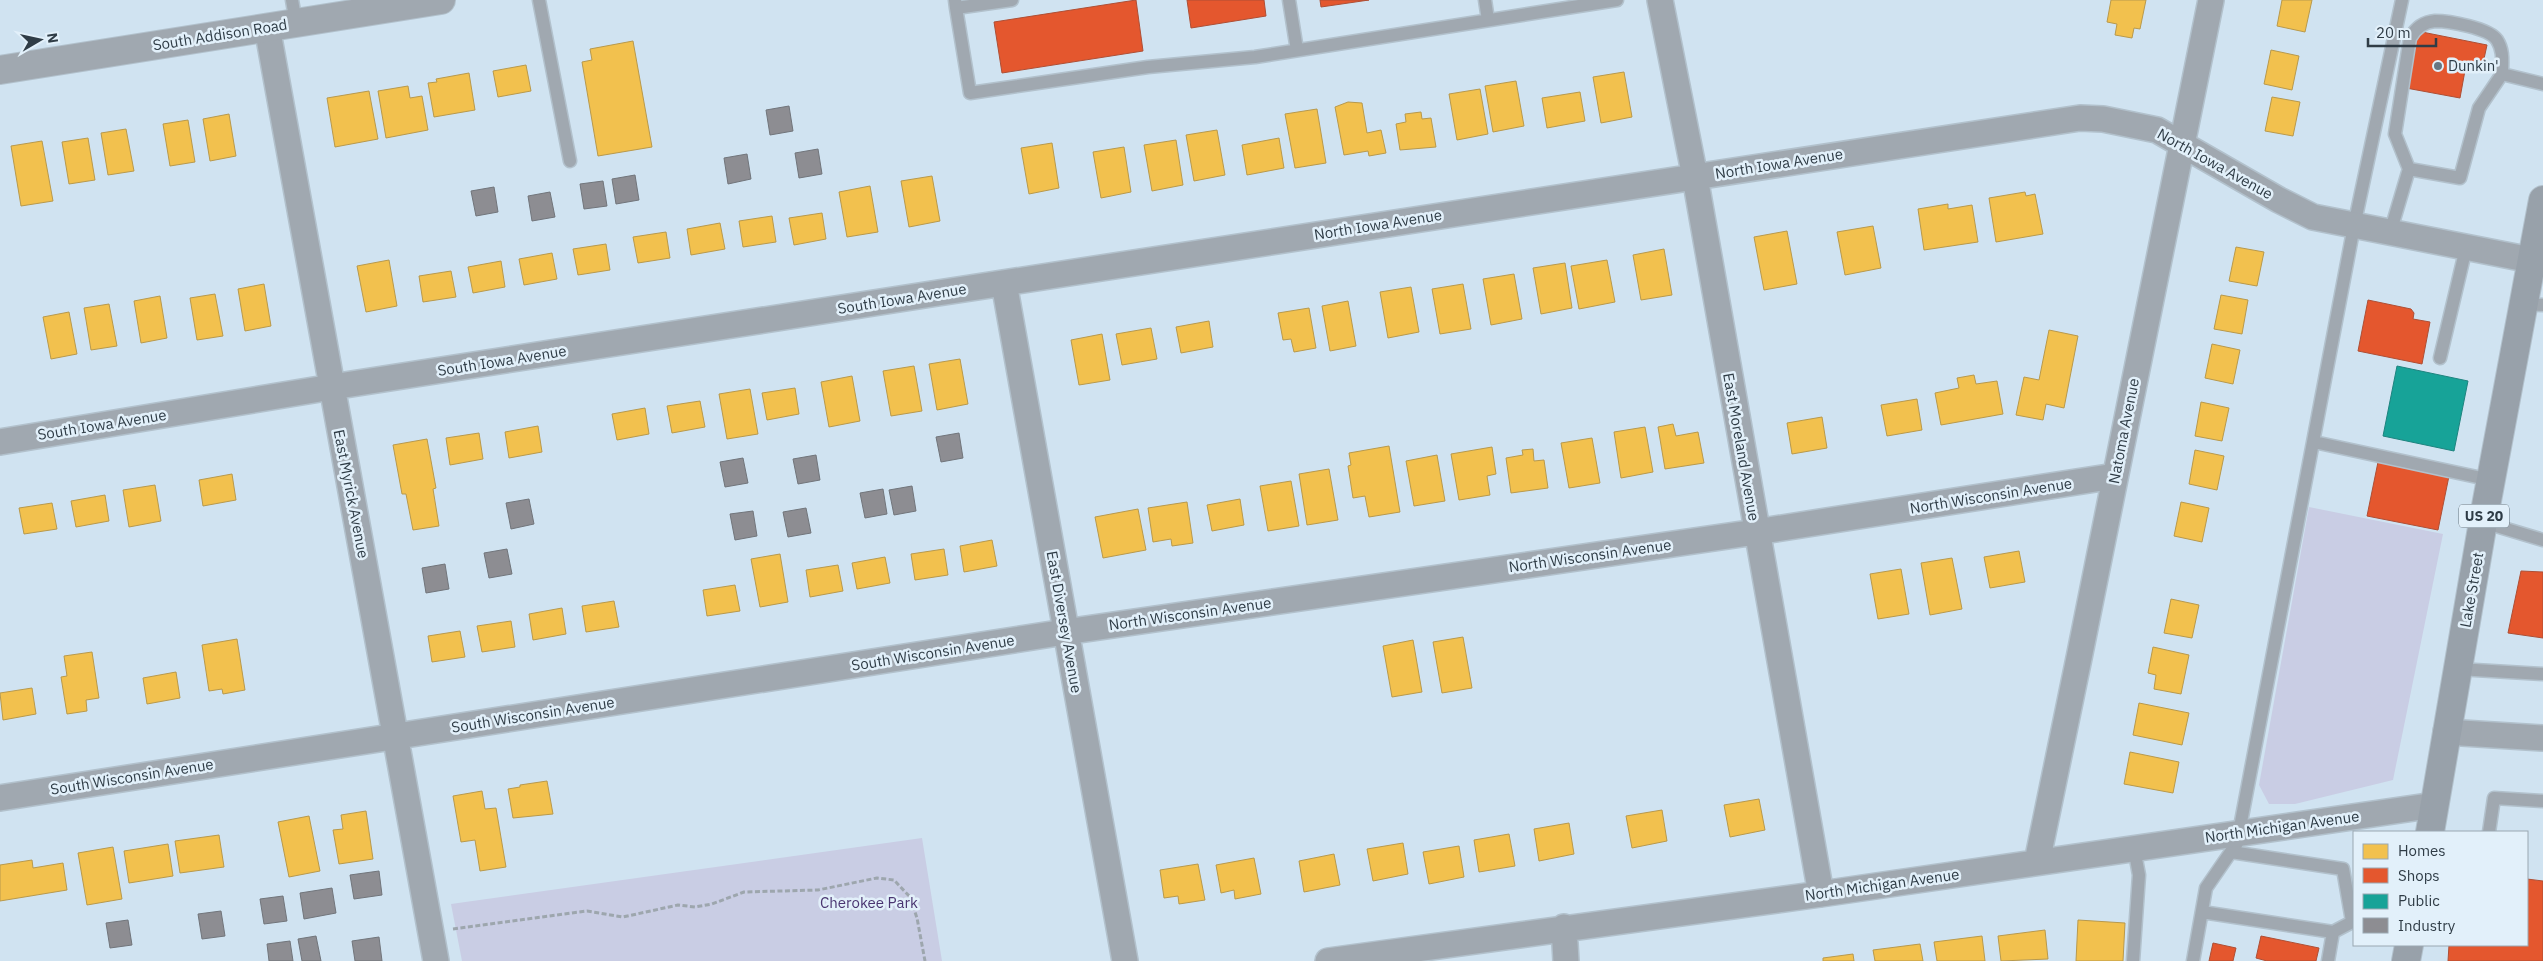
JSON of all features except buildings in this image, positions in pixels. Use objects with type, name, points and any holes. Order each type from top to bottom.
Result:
[{"type":"main road","name":"Lake Street","points":[[2430,831],[2491,480],[2533,305],[2531,260],[2543,200]]},
{"type":"main road","points":[[2406,961],[2409,946]]},
{"type":"street","name":"South Addison Road","points":[[0,70],[267,27],[294,11],[440,0]]},
{"type":"street","name":"East Moreland Avenue","points":[[1660,0],[1695,176],[1821,894]]},
{"type":"street","name":"Natoma Avenue","points":[[2037,862],[2161,257],[2211,0]]},
{"type":"street","name":"East Myrick Avenue","points":[[267,27],[436,961]]},
{"type":"street","name":"North Iowa Avenue","points":[[1004,283],[2080,118],[2136,124],[2157,130],[2313,217],[2531,260]]},
{"type":"street","name":"South Iowa Avenue","points":[[0,442],[332,387],[1004,283]]},
{"type":"street","name":"East Diversey Avenue","points":[[1004,283],[1124,961]]},
{"type":"street","name":"North Wisconsin Avenue","points":[[1065,632],[1756,532],[2115,476]]},
{"type":"street","name":"South Wisconsin Avenue","points":[[0,798],[1065,632]]},
{"type":"street","points":[[2446,732],[2543,738]]},
{"type":"street","name":"North Michigan Avenue","points":[[1328,961],[1821,894],[2134,848],[2235,843],[2434,805]]},
{"type":"street","points":[[1564,928],[1566,961]]},
{"type":"lane","points":[[539,0],[570,161]]},
{"type":"lane","points":[[1012,0],[956,4],[970,93],[1148,67],[1256,57],[1617,0]]},
{"type":"lane","points":[[1288,0],[1297,50]]},
{"type":"lane","points":[[1485,0],[1488,20]]},
{"type":"lane","points":[[2193,961],[2206,888],[2235,843],[2314,442],[2354,226],[2402,0]]},
{"type":"lane","points":[[2390,233],[2409,169],[2395,134],[2410,38],[2416,29],[2434,21],[2484,30],[2496,39],[2503,54],[2502,74],[2479,108],[2460,178],[2409,169]]},
{"type":"lane","points":[[2502,74],[2543,84]]},
{"type":"lane","points":[[2440,358],[2466,248]]},
{"type":"lane","points":[[2314,442],[2491,480]]},
{"type":"lane","points":[[2483,522],[2543,540]]},
{"type":"lane","points":[[2458,668],[2543,674]]},
{"type":"lane","points":[[2489,831],[2494,798],[2543,801]]},
{"type":"lane","points":[[2202,912],[2332,932],[2353,921],[2344,869],[2235,843]]},
{"type":"lane","points":[[2132,961],[2139,875],[2134,848]]},
{"type":"lane","points":[[2328,961],[2332,932]]},
{"type":"path","points":[[452,929],[587,911],[623,916],[678,905],[695,907],[712,904],[744,892],[818,890],[877,878],[894,880],[910,897],[917,918],[925,961]]},
{"type":"green space","points":[[2309,507],[2443,534],[2393,780],[2295,804],[2269,804],[2259,785]]},
{"type":"green space","name":"Cherokee Park","points":[[922,838],[942,961],[462,961],[451,904]]},
{"type":"place","name":"Dunkin'","points":[[2438,66]]}]
